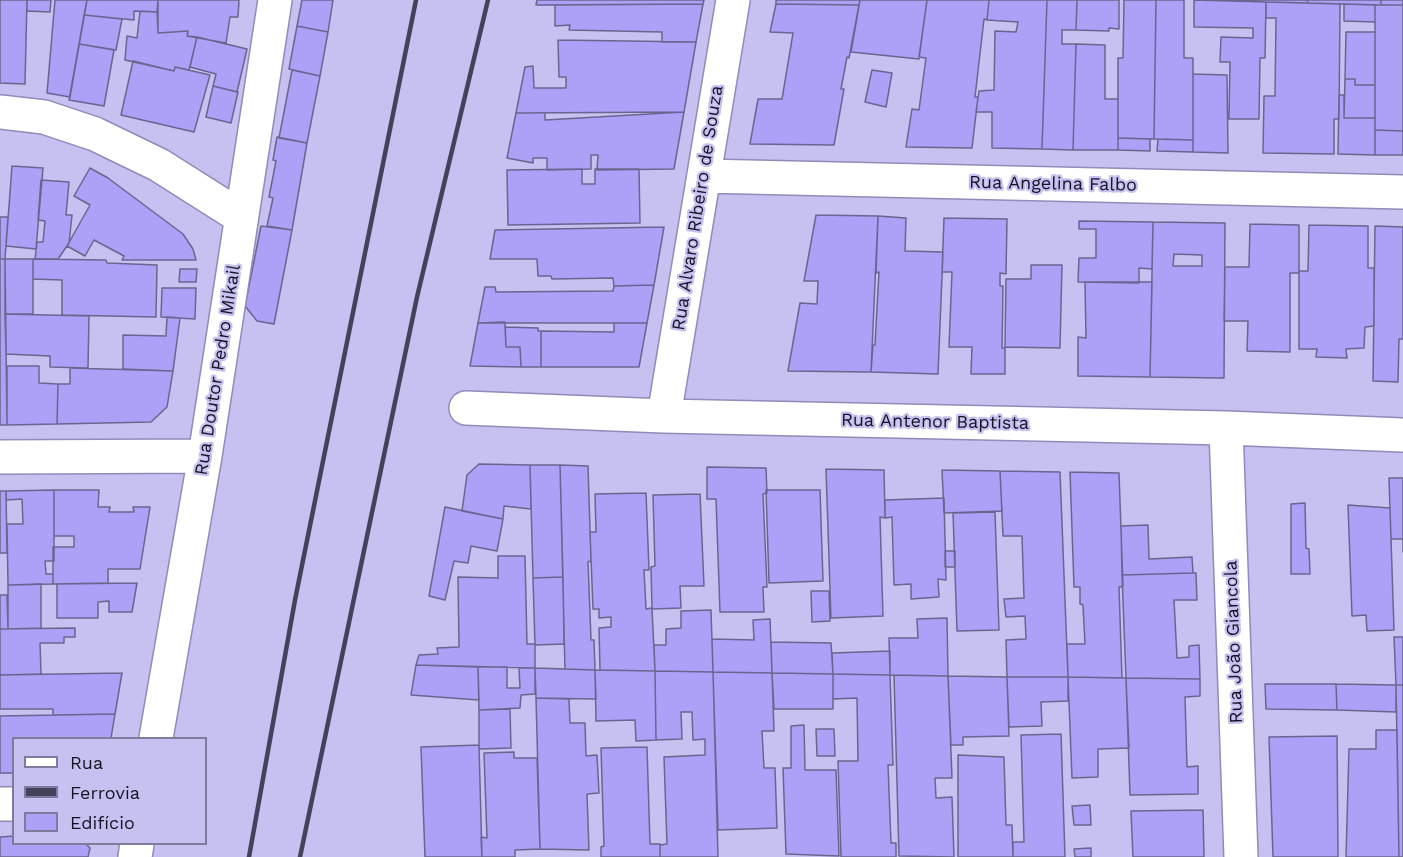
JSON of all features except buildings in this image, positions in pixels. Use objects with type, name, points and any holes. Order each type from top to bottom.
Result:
[{"type":"street","name":"Rua Doutor Pedro Mikail","points":[[156,737],[205,456],[275,0]]},
{"type":"street","name":"Rua Alvaro Ribeiro de Souza","points":[[664,416],[732,0]]},
{"type":"street","points":[[0,112],[44,117],[95,134],[159,165],[241,217]]},
{"type":"street","name":"Rua Angelina Falbo","points":[[704,176],[1403,192]]},
{"type":"street","name":"Rua Antenor Baptista","points":[[466,408],[664,416],[1226,428],[1403,435]]},
{"type":"street","name":"Rua João Giancola","points":[[1226,428],[1241,857]]},
{"type":"street","points":[[0,457],[205,456]]},
{"type":"railway","points":[[249,857],[295,600],[416,0]]},
{"type":"railway","points":[[300,857],[417,297],[488,0]]}]
